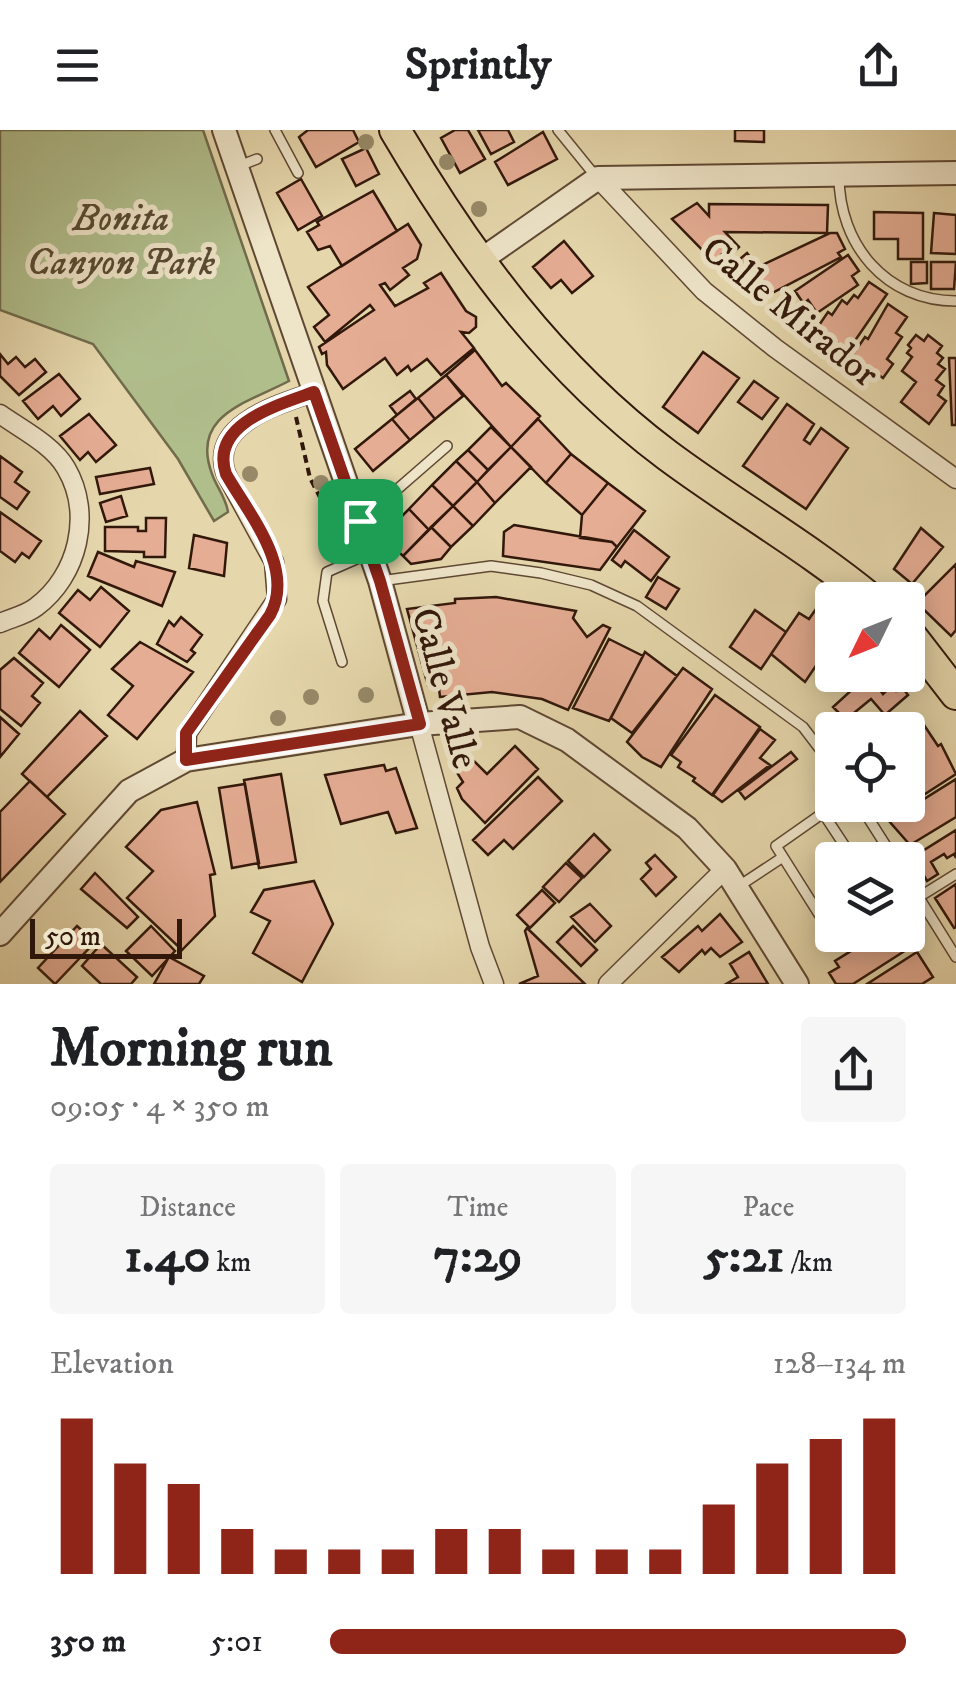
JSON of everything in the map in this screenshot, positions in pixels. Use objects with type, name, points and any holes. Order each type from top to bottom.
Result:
[{"type":"main road","points":[[396,130],[478,262],[514,308],[612,408],[666,453],[847,582]]},
{"type":"main road","points":[[925,650],[951,677]]},
{"type":"street","name":"Calle Valle","points":[[224,130],[247,163],[303,396],[360,521],[361,556],[380,581],[480,947],[494,984]]},
{"type":"street","points":[[478,262],[598,178],[956,173]]},
{"type":"street","name":"Calle Mirador","points":[[598,178],[704,291],[775,348],[954,473]]},
{"type":"street","points":[[186,760],[186,733],[270,615],[277,599],[274,562],[226,474],[221,460],[223,448],[234,430],[303,396]]},
{"type":"street","points":[[0,414],[66,467],[82,512],[72,564],[35,608],[0,623]]},
{"type":"street","points":[[0,934],[128,791],[186,760],[420,724],[520,717],[567,740],[687,828],[731,878],[797,984]]},
{"type":"street","points":[[608,984],[731,878]]},
{"type":"lane","points":[[275,130],[298,174]]},
{"type":"lane","points":[[558,130],[598,178]]},
{"type":"lane","points":[[839,173],[839,199],[854,240],[885,280],[926,301],[956,301]]},
{"type":"lane","points":[[360,521],[448,446]]},
{"type":"lane","points":[[342,662],[323,601],[327,572],[361,556]]},
{"type":"lane","points":[[380,581],[491,566],[591,585],[636,606],[803,727],[815,743]]},
{"type":"lane","points":[[815,908],[776,846],[823,813],[842,842]]},
{"type":"lane","points":[[731,878],[783,858]]},
{"type":"lane","points":[[925,893],[956,874]]},
{"type":"lane","points":[[925,907],[956,957]]},
{"type":"path","points":[[303,396],[310,478],[361,556]]},
{"type":"green space","name":"Bonita Canyon Park","points":[[0,130],[203,130],[289,381],[240,405],[216,424],[207,454],[228,512],[214,521],[178,459],[93,344],[0,310]]},
{"type":"building","points":[[308,130],[353,130],[359,142],[316,167],[299,137]]},
{"type":"building","points":[[455,130],[468,130],[485,159],[460,173],[441,138]]},
{"type":"building","points":[[478,130],[508,130],[514,142],[491,154]]},
{"type":"building","points":[[735,130],[764,130],[764,142],[735,141]]},
{"type":"building","points":[[543,132],[557,159],[508,185],[495,162]]},
{"type":"building","points":[[366,148],[379,174],[356,186],[342,159]]},
{"type":"building","points":[[301,179],[322,216],[298,230],[277,193]]},
{"type":"building","points":[[373,191],[397,231],[342,266],[330,246],[318,250],[307,232],[319,225],[317,222]]},
{"type":"building","points":[[697,203],[709,216],[709,204],[828,205],[827,233],[725,232],[739,247],[727,259],[722,254],[714,262],[672,219]]},
{"type":"building","points":[[874,212],[923,213],[923,259],[898,259],[898,239],[874,239]]},
{"type":"building","points":[[934,213],[956,215],[956,254],[931,253]]},
{"type":"building","points":[[408,224],[421,245],[417,259],[403,268],[409,275],[390,290],[385,283],[380,285],[395,306],[428,288],[424,283],[441,273],[466,311],[476,317],[476,327],[469,333],[461,332],[474,348],[441,375],[427,359],[411,371],[408,366],[397,375],[385,358],[343,389],[327,365],[326,352],[322,354],[319,347],[374,310],[370,305],[325,342],[314,327],[329,315],[308,287]]},
{"type":"building","points":[[837,233],[845,249],[838,253],[841,257],[772,293],[767,284],[751,297],[727,270],[747,253],[758,267]]},
{"type":"building","points":[[564,241],[593,276],[572,293],[561,280],[551,288],[533,267]]},
{"type":"building","points":[[848,255],[859,271],[852,276],[858,285],[817,313],[808,300],[804,304],[795,291]]},
{"type":"building","points":[[911,262],[927,262],[927,283],[911,284]]},
{"type":"building","points":[[931,262],[956,262],[954,289],[931,289]]},
{"type":"building","points":[[869,282],[887,294],[841,361],[809,340],[828,312],[832,315],[842,300],[847,304],[854,295],[858,298]]},
{"type":"building","points":[[888,304],[907,317],[896,333],[902,337],[887,359],[893,364],[883,378],[852,356],[865,337],[868,339]]},
{"type":"building","points":[[916,335],[924,341],[928,335],[942,346],[937,353],[943,358],[938,364],[945,369],[936,380],[944,386],[938,395],[946,401],[929,424],[901,402],[916,382],[902,371],[912,357],[907,353],[911,348],[908,345]]},
{"type":"building","points":[[475,350],[502,386],[506,383],[540,416],[511,447],[446,375]]},
{"type":"building","points":[[703,352],[739,378],[698,433],[663,407]]},
{"type":"building","points":[[0,354],[8,364],[16,357],[25,367],[35,359],[46,372],[19,395],[0,376]]},
{"type":"building","points":[[949,358],[956,358],[956,425],[952,425]]},
{"type":"building","points":[[59,374],[80,399],[61,416],[53,406],[38,419],[23,401]]},
{"type":"building","points":[[446,375],[463,396],[435,419],[418,398]]},
{"type":"building","points":[[754,381],[778,398],[762,419],[738,402]]},
{"type":"building","points":[[410,391],[416,399],[397,415],[390,406]]},
{"type":"building","points":[[418,398],[435,419],[410,440],[392,419]]},
{"type":"building","points":[[787,404],[814,424],[804,440],[810,444],[821,428],[848,448],[806,509],[743,466]]},
{"type":"building","points":[[89,414],[116,445],[96,462],[88,452],[80,460],[60,436]]},
{"type":"building","points":[[392,419],[410,440],[373,471],[355,449]]},
{"type":"building","points":[[538,419],[571,454],[546,483],[511,447]]},
{"type":"building","points":[[491,427],[511,447],[488,470],[468,450]]},
{"type":"building","points":[[511,447],[531,467],[495,503],[477,482]]},
{"type":"building","points":[[468,450],[488,470],[477,482],[456,461]]},
{"type":"building","points":[[571,454],[608,483],[582,515],[546,483]]},
{"type":"building","points":[[0,456],[22,472],[15,482],[29,492],[17,509],[0,497]]},
{"type":"building","points":[[456,461],[477,482],[453,506],[432,485]]},
{"type":"building","points":[[150,468],[154,484],[100,494],[96,477]]},
{"type":"building","points":[[477,482],[495,503],[473,526],[453,506]]},
{"type":"building","points":[[608,483],[645,511],[617,547],[612,542],[580,538],[582,515]]},
{"type":"building","points":[[432,485],[453,506],[429,530],[409,509]]},
{"type":"building","points":[[121,496],[127,516],[106,522],[100,503]]},
{"type":"building","points":[[453,506],[473,526],[451,547],[431,527]]},
{"type":"building","points":[[409,509],[429,530],[403,556],[382,536]]},
{"type":"building","points":[[0,512],[41,541],[29,558],[22,553],[15,562],[0,551]]},
{"type":"building","points":[[146,518],[166,518],[165,557],[105,551],[105,527],[138,527],[138,531],[146,531]]},
{"type":"building","points":[[514,525],[612,542],[617,547],[600,570],[503,556],[504,532]]},
{"type":"building","points":[[431,527],[451,547],[441,559],[411,564],[403,556]]},
{"type":"building","points":[[921,528],[943,547],[914,582],[894,569]]},
{"type":"building","points":[[634,530],[669,557],[651,581],[625,561],[621,567],[612,560]]},
{"type":"building","points":[[194,535],[227,543],[224,576],[189,568]]},
{"type":"building","points":[[98,552],[134,567],[136,561],[175,572],[162,606],[88,576]]},
{"type":"building","points":[[956,564],[956,630],[951,636],[925,611],[925,595]]},
{"type":"building","points":[[658,577],[679,589],[666,609],[646,597]]},
{"type":"building","points":[[101,587],[129,611],[100,647],[59,613],[78,590],[90,600]]},
{"type":"building","points":[[496,597],[576,611],[573,618],[587,637],[603,625],[610,628],[568,710],[542,699],[492,692],[440,697],[439,688],[428,686],[407,609],[455,603],[455,599]]},
{"type":"building","points":[[755,610],[786,632],[761,669],[730,647]]},
{"type":"building","points":[[815,610],[815,667],[805,682],[771,654],[799,613],[809,619]]},
{"type":"building","points":[[181,617],[202,635],[187,662],[157,644],[169,621],[174,626]]},
{"type":"building","points":[[61,625],[90,650],[59,687],[19,653],[39,629],[50,639]]},
{"type":"building","points":[[609,639],[643,656],[609,721],[573,708]]},
{"type":"building","points":[[140,642],[193,672],[137,739],[108,715],[133,686],[112,669]]},
{"type":"building","points":[[645,652],[677,676],[632,733],[611,718]]},
{"type":"building","points":[[14,658],[43,683],[32,696],[40,703],[21,726],[0,709],[0,670]]},
{"type":"building","points":[[683,668],[712,689],[661,767],[642,757],[627,742]]},
{"type":"building","points":[[849,692],[908,695],[888,712],[882,712],[871,699],[855,712],[838,712],[833,707]]},
{"type":"building","points":[[715,695],[760,727],[712,795],[678,767],[681,762],[671,755]]},
{"type":"building","points":[[80,711],[107,736],[47,797],[22,774]]},
{"type":"building","points":[[0,717],[19,734],[0,757]]},
{"type":"building","points":[[925,726],[938,746],[941,744],[956,774],[925,794]]},
{"type":"building","points":[[760,729],[775,740],[760,758],[770,765],[722,802],[713,795]]},
{"type":"building","points":[[515,746],[538,769],[485,823],[462,799],[457,788],[463,782],[451,763],[463,750],[487,774]]},
{"type":"building","points":[[791,752],[797,759],[745,799],[739,791]]},
{"type":"building","points":[[384,765],[386,771],[396,768],[417,828],[396,833],[388,812],[341,824],[325,775]]},
{"type":"building","points":[[281,774],[296,862],[259,868],[244,780]]},
{"type":"building","points":[[538,777],[562,801],[513,849],[504,840],[488,855],[473,840]]},
{"type":"building","points":[[956,779],[956,817],[915,842],[907,842],[890,822],[925,822],[925,798]]},
{"type":"building","points":[[30,781],[65,814],[0,882],[0,812]]},
{"type":"building","points":[[245,784],[259,863],[232,868],[219,788]]},
{"type":"building","points":[[197,802],[215,874],[210,875],[215,916],[182,950],[127,898],[153,871],[126,847],[161,810]]},
{"type":"building","points":[[956,830],[956,858],[954,854],[947,858],[944,854],[931,862],[938,874],[927,881],[925,849]]},
{"type":"building","points":[[594,834],[610,850],[584,877],[568,861]]},
{"type":"building","points":[[655,855],[676,877],[656,896],[641,879],[651,869],[646,863]]},
{"type":"building","points":[[566,863],[582,878],[559,902],[543,887]]},
{"type":"building","points":[[95,873],[138,917],[127,928],[81,889]]},
{"type":"building","points":[[314,881],[333,924],[302,982],[253,953],[270,921],[251,912],[264,890]]},
{"type":"building","points":[[956,884],[956,927],[954,928],[935,898]]},
{"type":"building","points":[[542,890],[555,903],[530,928],[517,915]]},
{"type":"building","points":[[590,904],[611,926],[595,942],[571,917]]},
{"type":"building","points":[[720,914],[742,942],[720,957],[711,948],[705,954],[702,950],[679,972],[662,957],[698,926],[702,931]]},
{"type":"building","points":[[77,926],[95,942],[55,984],[38,968]]},
{"type":"building","points":[[151,926],[175,951],[152,976],[126,951]]},
{"type":"building","points":[[573,926],[597,950],[581,966],[557,942]]},
{"type":"building","points":[[527,928],[585,984],[519,984],[538,976]]},
{"type":"building","points":[[101,944],[137,977],[131,984],[101,984],[82,966]]},
{"type":"building","points":[[749,952],[768,984],[726,984],[738,977],[730,964]]},
{"type":"building","points":[[850,952],[903,952],[853,984],[836,984],[829,973],[839,967],[835,961]]},
{"type":"building","points":[[917,952],[933,977],[922,984],[867,984]]},
{"type":"building","points":[[169,957],[204,976],[199,984],[154,984]]},
{"type":"route","points":[[314,392],[360,521],[420,724],[186,760],[186,733],[270,615],[277,599],[278,574],[274,562],[221,460],[228,438],[242,424],[314,392]]}]
